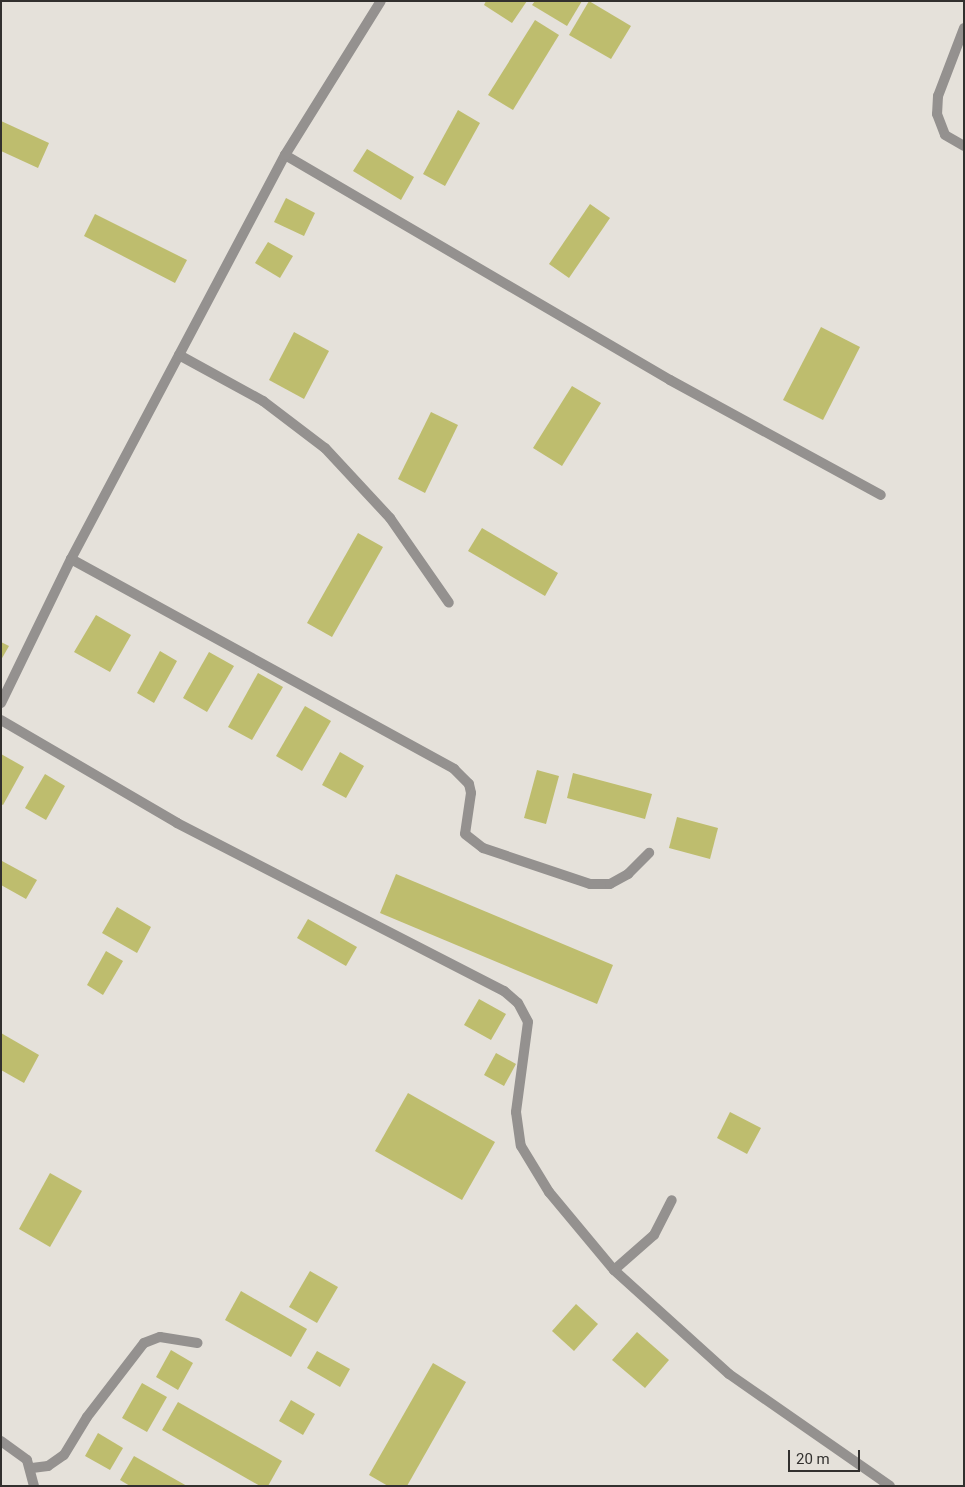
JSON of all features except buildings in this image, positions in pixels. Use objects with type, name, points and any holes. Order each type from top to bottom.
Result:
[{"type":"street","points":[[1,702],[71,558],[285,155],[381,1]]},
{"type":"street","points":[[964,28],[938,96],[937,114],[945,135],[964,146]]},
{"type":"street","points":[[285,155],[670,380],[881,495]]},
{"type":"street","points":[[179,356],[263,400],[325,448],[390,518],[449,603]]},
{"type":"street","points":[[71,558],[454,769],[469,784],[471,793],[466,834],[483,848],[590,884],[610,884],[628,874],[649,852]]},
{"type":"street","points":[[1,720],[185,827],[348,914],[491,981],[518,1003],[528,1022],[516,1112],[521,1146],[549,1192],[614,1270],[729,1374],[890,1486]]},
{"type":"street","points":[[614,1270],[654,1235],[672,1200]]},
{"type":"street","points":[[32,1468],[48,1466],[64,1455],[86,1417],[144,1343],[160,1337],[198,1343]]},
{"type":"street","points":[[1,1441],[32,1468],[34,1486]]}]
